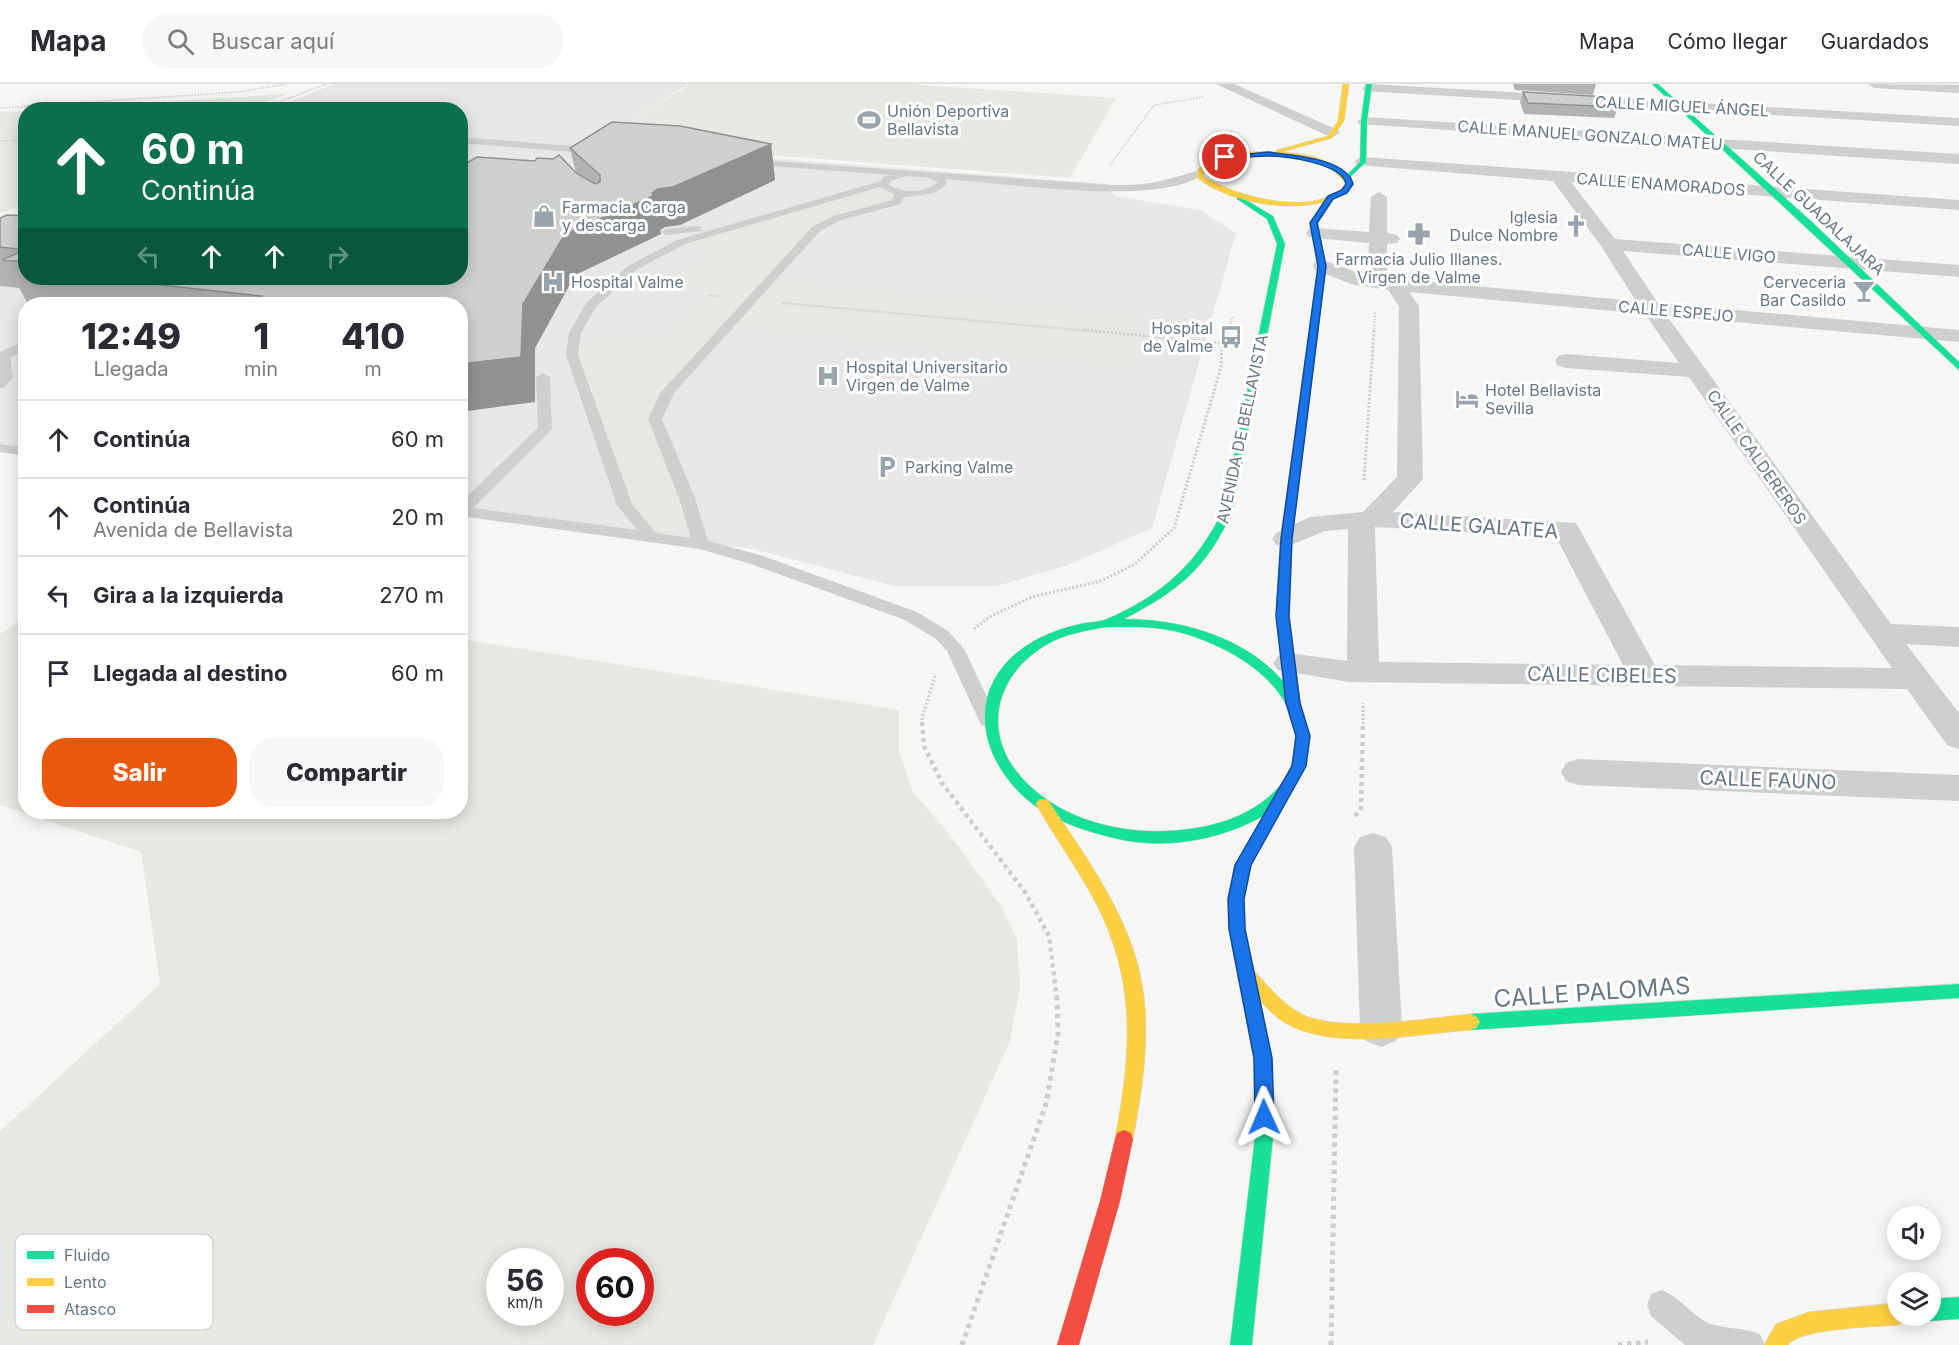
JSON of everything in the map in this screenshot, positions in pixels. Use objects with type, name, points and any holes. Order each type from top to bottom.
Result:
[{"type":"main road","points":[[1268,154],[1330,137],[1341,121],[1346,84]]},
{"type":"main road","name":"CALLE GUADALAJARA","points":[[1655,84],[1850,263],[1959,367]]},
{"type":"main road","points":[[1348,177],[1363,162],[1364,121],[1369,86]]},
{"type":"main road","points":[[1241,154],[1268,154],[1320,162],[1340,170],[1348,177],[1350,184],[1347,190],[1331,198],[1291,203],[1239,198],[1213,188],[1203,181],[1200,173],[1206,164],[1218,159],[1241,154]]},
{"type":"main road","name":"AVENIDA DE BELLAVISTA","points":[[1106,623],[1176,585],[1201,562],[1219,536],[1228,510],[1281,244],[1270,218],[1239,198]]},
{"type":"main road","points":[[1241,1345],[1264,1137],[1263,1058],[1237,929],[1236,899],[1243,865],[1299,766],[1303,736],[1293,703],[1282,616],[1286,539],[1322,266],[1314,223],[1331,198]]},
{"type":"main road","points":[[1286,788],[1255,815],[1219,830],[1177,837],[1123,834],[1082,822],[1042,803],[1017,783],[997,754],[988,720],[993,691],[1012,663],[1040,642],[1077,628],[1106,623],[1151,623],[1187,630],[1219,641],[1250,657],[1277,680],[1293,703]]},
{"type":"main road","points":[[1042,803],[1098,886],[1125,951],[1135,992],[1137,1023],[1131,1108],[1068,1345]]},
{"type":"main road","name":"CALLE PALOMAS","points":[[1246,974],[1276,1005],[1300,1022],[1336,1031],[1959,991]]},
{"type":"main road","points":[[1941,1309],[1959,1308]]},
{"type":"main road","points":[[1775,1345],[1784,1332],[1809,1323],[1887,1315]]},
{"type":"street","points":[[1223,84],[1333,133]]},
{"type":"street","points":[[1875,84],[1959,89]]},
{"type":"street","name":"CALLE MIGUEL ÁNGEL","points":[[1369,86],[1396,91],[1959,122]]},
{"type":"street","points":[[1894,101],[1924,120]]},
{"type":"street","name":"CALLE MANUEL GONZALO MATEU","points":[[1364,121],[1391,133],[1719,143],[1959,159]]},
{"type":"street","points":[[1391,133],[1391,164]]},
{"type":"street","name":"CALLE ENAMORADOS","points":[[1363,162],[1959,205]]},
{"type":"street","name":"CALLE CALDEREROS","points":[[1558,176],[1609,244],[1651,308],[1882,633],[1959,737]]},
{"type":"street","points":[[1378,197],[1385,239],[1386,284]]},
{"type":"street","points":[[1316,233],[1385,239]]},
{"type":"street","name":"CALLE VIGO","points":[[1609,244],[1959,272]]},
{"type":"street","points":[[1286,539],[1320,523],[1366,519],[1410,479],[1409,306],[1386,284],[1358,280],[1322,266]]},
{"type":"street","name":"CALLE ESPEJO","points":[[1386,284],[1959,336]]},
{"type":"street","points":[[1566,361],[1696,371]]},
{"type":"street","points":[[1363,672],[1366,519]]},
{"type":"street","name":"CALLE GALATEA","points":[[1366,519],[1566,529],[1645,676]]},
{"type":"street","points":[[1882,633],[1959,637]]},
{"type":"street","name":"CALLE CIBELES","points":[[1289,663],[1363,672],[1916,679]]},
{"type":"street","name":"CALLE FAUNO","points":[[1578,772],[1959,788]]},
{"type":"street","points":[[1373,847],[1381,1028]]},
{"type":"lane","points":[[468,141],[557,154],[604,152]]},
{"type":"lane","points":[[468,146],[479,142]]},
{"type":"lane","points":[[733,161],[1094,187],[1151,188],[1173,184],[1200,173]]},
{"type":"lane","points":[[650,536],[625,506],[572,355],[574,333],[591,305],[632,268],[681,242],[883,183],[891,177],[908,173]]},
{"type":"lane","points":[[883,183],[892,190],[907,193],[927,192],[940,187],[943,183],[942,180],[931,175]]},
{"type":"lane","points":[[700,544],[687,498],[655,419],[668,392],[816,229],[837,218],[897,202],[898,196],[907,193]]},
{"type":"lane","points":[[666,232],[741,224]]},
{"type":"lane","points":[[1,355],[18,348]]},
{"type":"lane","points":[[1,355],[18,358]]},
{"type":"lane","points":[[0,384],[6,377],[1,355]]},
{"type":"lane","points":[[468,504],[545,429],[543,377]]},
{"type":"lane","points":[[0,448],[18,451]]},
{"type":"lane","points":[[468,512],[700,544],[757,560],[911,616],[942,634],[955,649],[988,720]]},
{"type":"lane","points":[[1662,1305],[1699,1337],[1749,1345]]},
{"type":"path","points":[[90,102],[239,92],[287,84]]},
{"type":"path","points":[[279,102],[327,84]]},
{"type":"path","points":[[1094,187],[1154,105],[1239,92]]},
{"type":"path","points":[[0,108],[18,107]]},
{"type":"path","points":[[0,141],[18,140]]},
{"type":"path","points":[[1366,519],[1386,284]]},
{"type":"path","points":[[708,295],[1222,343]]},
{"type":"path","points":[[973,630],[989,617],[1032,597],[1101,581],[1127,569],[1174,528],[1221,367],[1222,343],[1234,310]]},
{"type":"path","points":[[939,669],[934,677],[922,718],[924,746],[942,783],[1025,892],[1040,918],[1049,936],[1057,986],[1058,1034],[1046,1104],[962,1345]]},
{"type":"path","points":[[1332,1345],[1336,1031]]},
{"type":"shaded area","name":"Hospital Universitario Virgen de Valme","points":[[333,84],[688,84],[595,145],[1106,184],[1115,196],[1200,210],[1236,233],[1152,528],[1068,565],[997,586],[894,586],[753,549],[468,511],[468,297],[18,297],[18,451],[0,448],[0,228],[18,263],[18,285],[468,285],[468,102],[291,102]]},
{"type":"shaded area","name":"Unión Deportiva Bellavista","points":[[690,84],[906,84],[1116,98],[1070,178],[599,142]]},
{"type":"shaded area","points":[[287,94],[267,102],[158,102]]},
{"type":"shaded area","points":[[18,111],[18,206],[0,214],[0,112]]},
{"type":"shaded area","points":[[865,188],[878,191],[897,202],[837,218],[816,229],[769,280],[1141,316],[1127,367],[726,327],[668,392],[655,419],[692,516],[680,529],[650,536],[625,505],[572,355],[616,334],[664,340],[713,291],[666,286],[679,272],[712,256],[681,242]]},
{"type":"shaded area","points":[[18,621],[18,811],[0,805],[0,634]]},
{"type":"shaded area","points":[[468,640],[899,710],[899,751],[913,792],[951,836],[1001,906],[1017,939],[1020,987],[1010,1041],[873,1345],[0,1345],[0,1131],[160,984],[141,852],[42,819],[468,819]]},
{"type":"building","points":[[1523,92],[1608,97],[1618,107],[1528,103]]},
{"type":"building","points":[[612,122],[680,126],[771,144],[673,187],[658,189],[652,193],[653,196],[565,234],[523,304],[521,357],[468,363],[468,297],[259,297],[261,296],[161,285],[468,285],[468,162],[477,157],[535,161],[537,158],[553,159],[559,155],[576,173],[595,184],[600,182],[600,175],[570,148]]},
{"type":"building","points":[[7,215],[18,216],[18,249],[0,247],[0,218]]},
{"type":"building","points":[[18,253],[18,261],[2,260]]},
{"type":"traffic: fast","points":[[1348,177],[1363,162],[1364,121],[1369,84]]},
{"type":"traffic: fast","points":[[1655,84],[1809,224],[1959,367]]},
{"type":"traffic: fast","points":[[1113,620],[1152,599],[1182,577],[1207,549],[1228,510],[1281,244],[1270,218],[1239,198]]},
{"type":"traffic: fast","points":[[1297,458],[1322,266],[1314,223],[1331,198]]},
{"type":"traffic: fast","points":[[1106,623],[1157,624],[1197,633],[1243,654],[1264,669],[1282,687],[1295,708],[1301,731],[1301,756],[1298,768],[1286,788],[1269,804],[1238,822],[1211,831],[1182,836],[1152,837],[1122,834],[1093,827],[1065,816],[1040,802],[1018,783],[1004,765],[995,745],[991,726],[992,706],[998,687],[1008,670],[1022,655],[1041,642],[1064,632],[1106,623]]},
{"type":"traffic: fast","points":[[1241,1345],[1264,1137],[1263,1058],[1237,929],[1236,899],[1243,865],[1279,800]]},
{"type":"traffic: fast","points":[[1471,1022],[1959,991]]},
{"type":"traffic: fast","points":[[1941,1309],[1959,1308]]},
{"type":"traffic: slow","points":[[1279,151],[1330,137],[1341,121],[1346,84]]},
{"type":"traffic: slow","points":[[1241,154],[1286,154],[1317,159],[1342,173],[1350,184],[1341,193],[1326,200],[1290,204],[1249,198],[1214,186],[1201,178],[1200,170],[1214,160],[1241,154]]},
{"type":"traffic: slow","points":[[1293,703],[1283,616],[1286,539],[1297,458]]},
{"type":"traffic: slow","points":[[1043,804],[1077,856],[1108,910],[1131,971],[1135,995],[1137,1043],[1124,1139]]},
{"type":"traffic: slow","points":[[1246,974],[1286,1013],[1301,1022],[1318,1027],[1339,1030],[1385,1030],[1471,1022]]},
{"type":"traffic: slow","points":[[1775,1345],[1784,1332],[1809,1323],[1887,1315]]},
{"type":"traffic: jam","points":[[1068,1345],[1110,1201],[1124,1139]]},
{"type":"place","name":"Unión Deportiva Bellavista","points":[[869,120]]},
{"type":"place","name":"Farmacia. Carga y descarga","points":[[544,216]]},
{"type":"place","name":"Iglesia Dulce Nombre","points":[[1576,226]]},
{"type":"place","name":"Farmacia Julio Illanes. Virgen de Valme","points":[[1419,234]]},
{"type":"place","name":"Hospital Valme","points":[[553,282]]},
{"type":"place","name":"Cerveceria Bar Casildo","points":[[1864,291]]},
{"type":"place","name":"Hospital de Valme","points":[[1231,337]]},
{"type":"place","name":"Hospital Universitario Virgen de Valme","points":[[828,376]]},
{"type":"place","name":"Hotel Bellavista Sevilla","points":[[1467,399]]},
{"type":"place","name":"Parking Valme","points":[[887,467]]},
{"type":"route","points":[[1225,157],[1268,154],[1308,159],[1340,170],[1348,177],[1350,184],[1345,191],[1331,198],[1314,223],[1322,266],[1286,539],[1282,616],[1293,703],[1303,736],[1299,766],[1243,865],[1236,899],[1237,929],[1263,1058],[1264,1117]]}]
